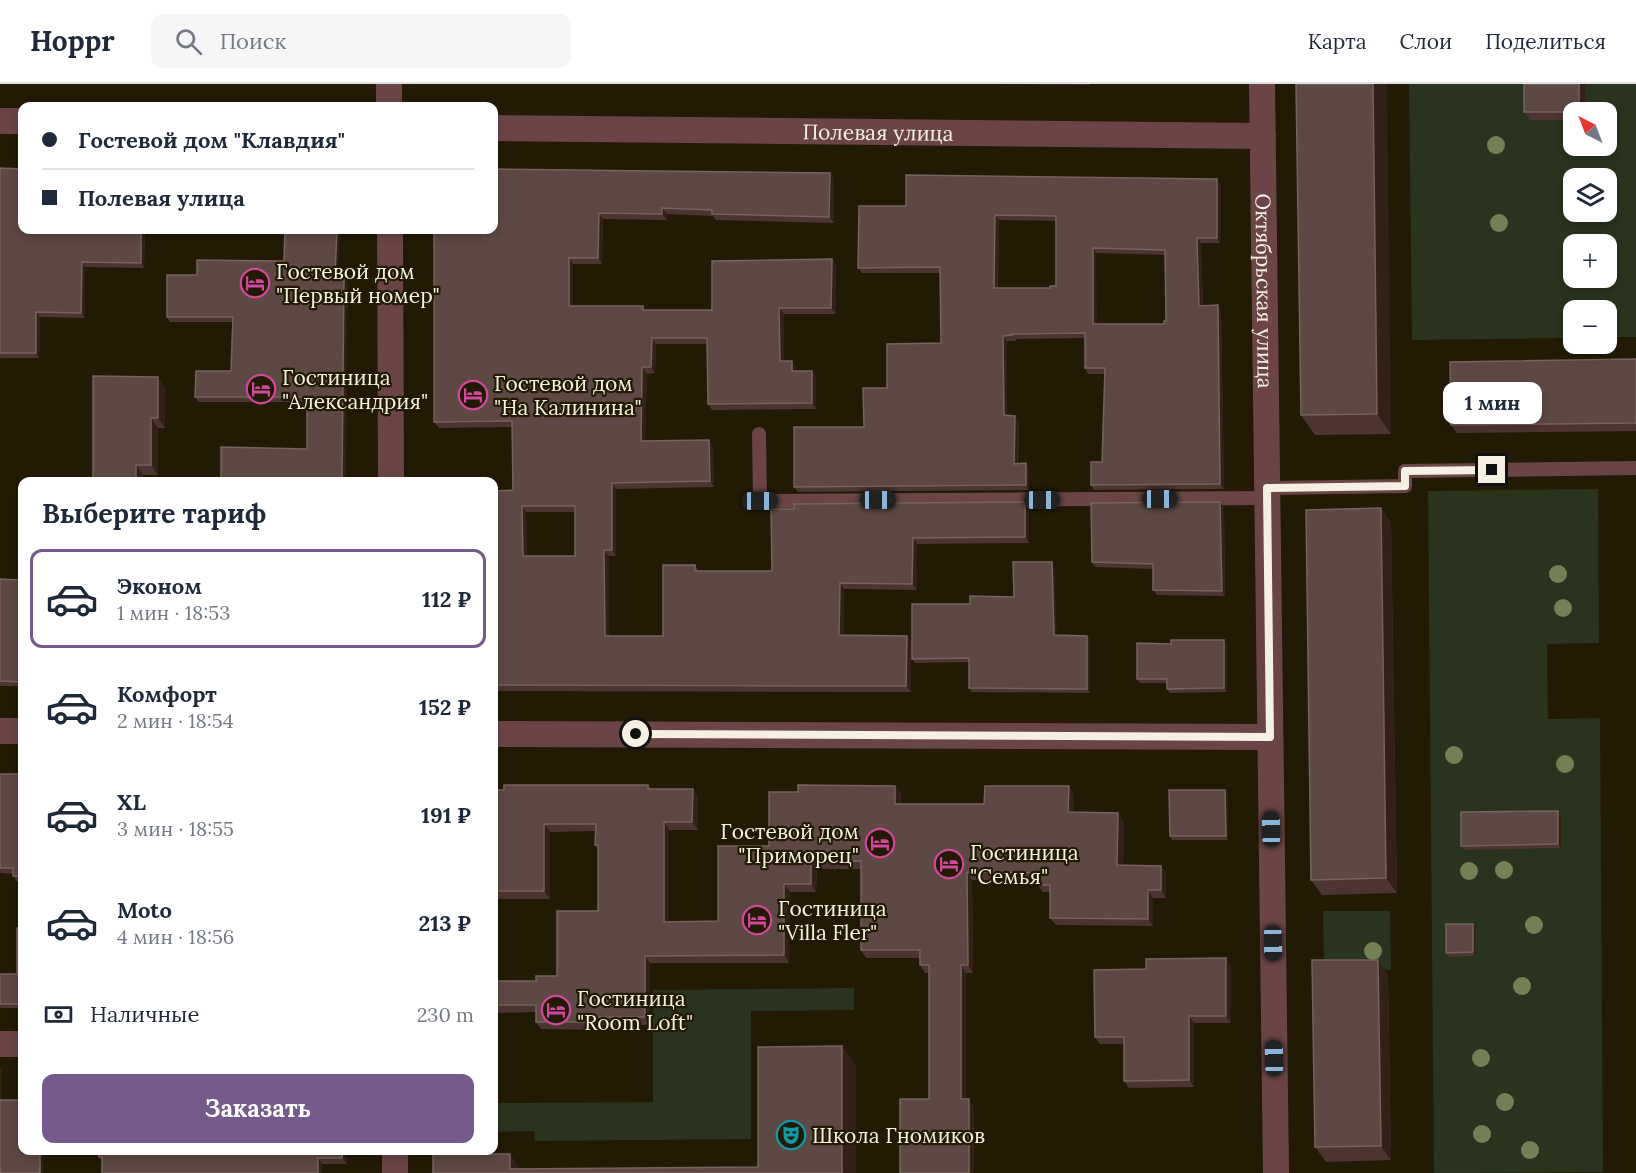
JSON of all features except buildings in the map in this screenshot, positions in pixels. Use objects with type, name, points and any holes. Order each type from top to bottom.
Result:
[{"type":"street","points":[[389,84],[389,102]]},
{"type":"street","name":"Октябрьская улица","points":[[1262,84],[1276,1173]]},
{"type":"street","points":[[0,121],[18,122]]},
{"type":"street","name":"Полевая улица","points":[[498,128],[1263,136]]},
{"type":"street","points":[[390,234],[391,477]]},
{"type":"street","points":[[0,731],[18,731]]},
{"type":"street","points":[[498,734],[1270,737]]},
{"type":"street","points":[[0,1044],[18,1044]]},
{"type":"street","points":[[395,1155],[395,1173]]},
{"type":"lane","points":[[759,434],[760,501],[1267,493],[1405,486],[1405,471],[1636,468]]},
{"type":"green space","points":[[1409,84],[1636,84],[1636,337],[1617,337],[1617,300],[1563,300],[1563,338],[1412,340]]},
{"type":"green space","points":[[1598,489],[1599,643],[1547,644],[1548,719],[1600,718],[1603,1172],[1434,1173],[1428,491]]},
{"type":"green space","points":[[1323,911],[1390,911],[1391,970],[1324,971]]},
{"type":"green space","points":[[854,988],[854,1010],[751,1011],[751,1139],[535,1141],[534,1131],[498,1132],[498,1103],[653,1102],[653,990]]},
{"type":"place","name":"Гостевой дом \"Первый номер\"","points":[[255,283]]},
{"type":"place","name":"Гостиница \"Александрия\"","points":[[261,389]]},
{"type":"place","name":"Гостевой дом \"На Калинина\"","points":[[473,395]]},
{"type":"place","name":"Гостевой дом \"Приморец\"","points":[[880,843]]},
{"type":"place","name":"Гостиница \"Семья\"","points":[[949,864]]},
{"type":"place","name":"Гостиница \"Villa Fler\"","points":[[757,920]]},
{"type":"place","name":"Гостиница \"Room Loft\"","points":[[556,1010]]},
{"type":"place","name":"Школа Гномиков","points":[[791,1135]]},
{"type":"route","points":[[636,734],[1270,737],[1267,488],[1405,486],[1405,471],[1492,470]]}]
